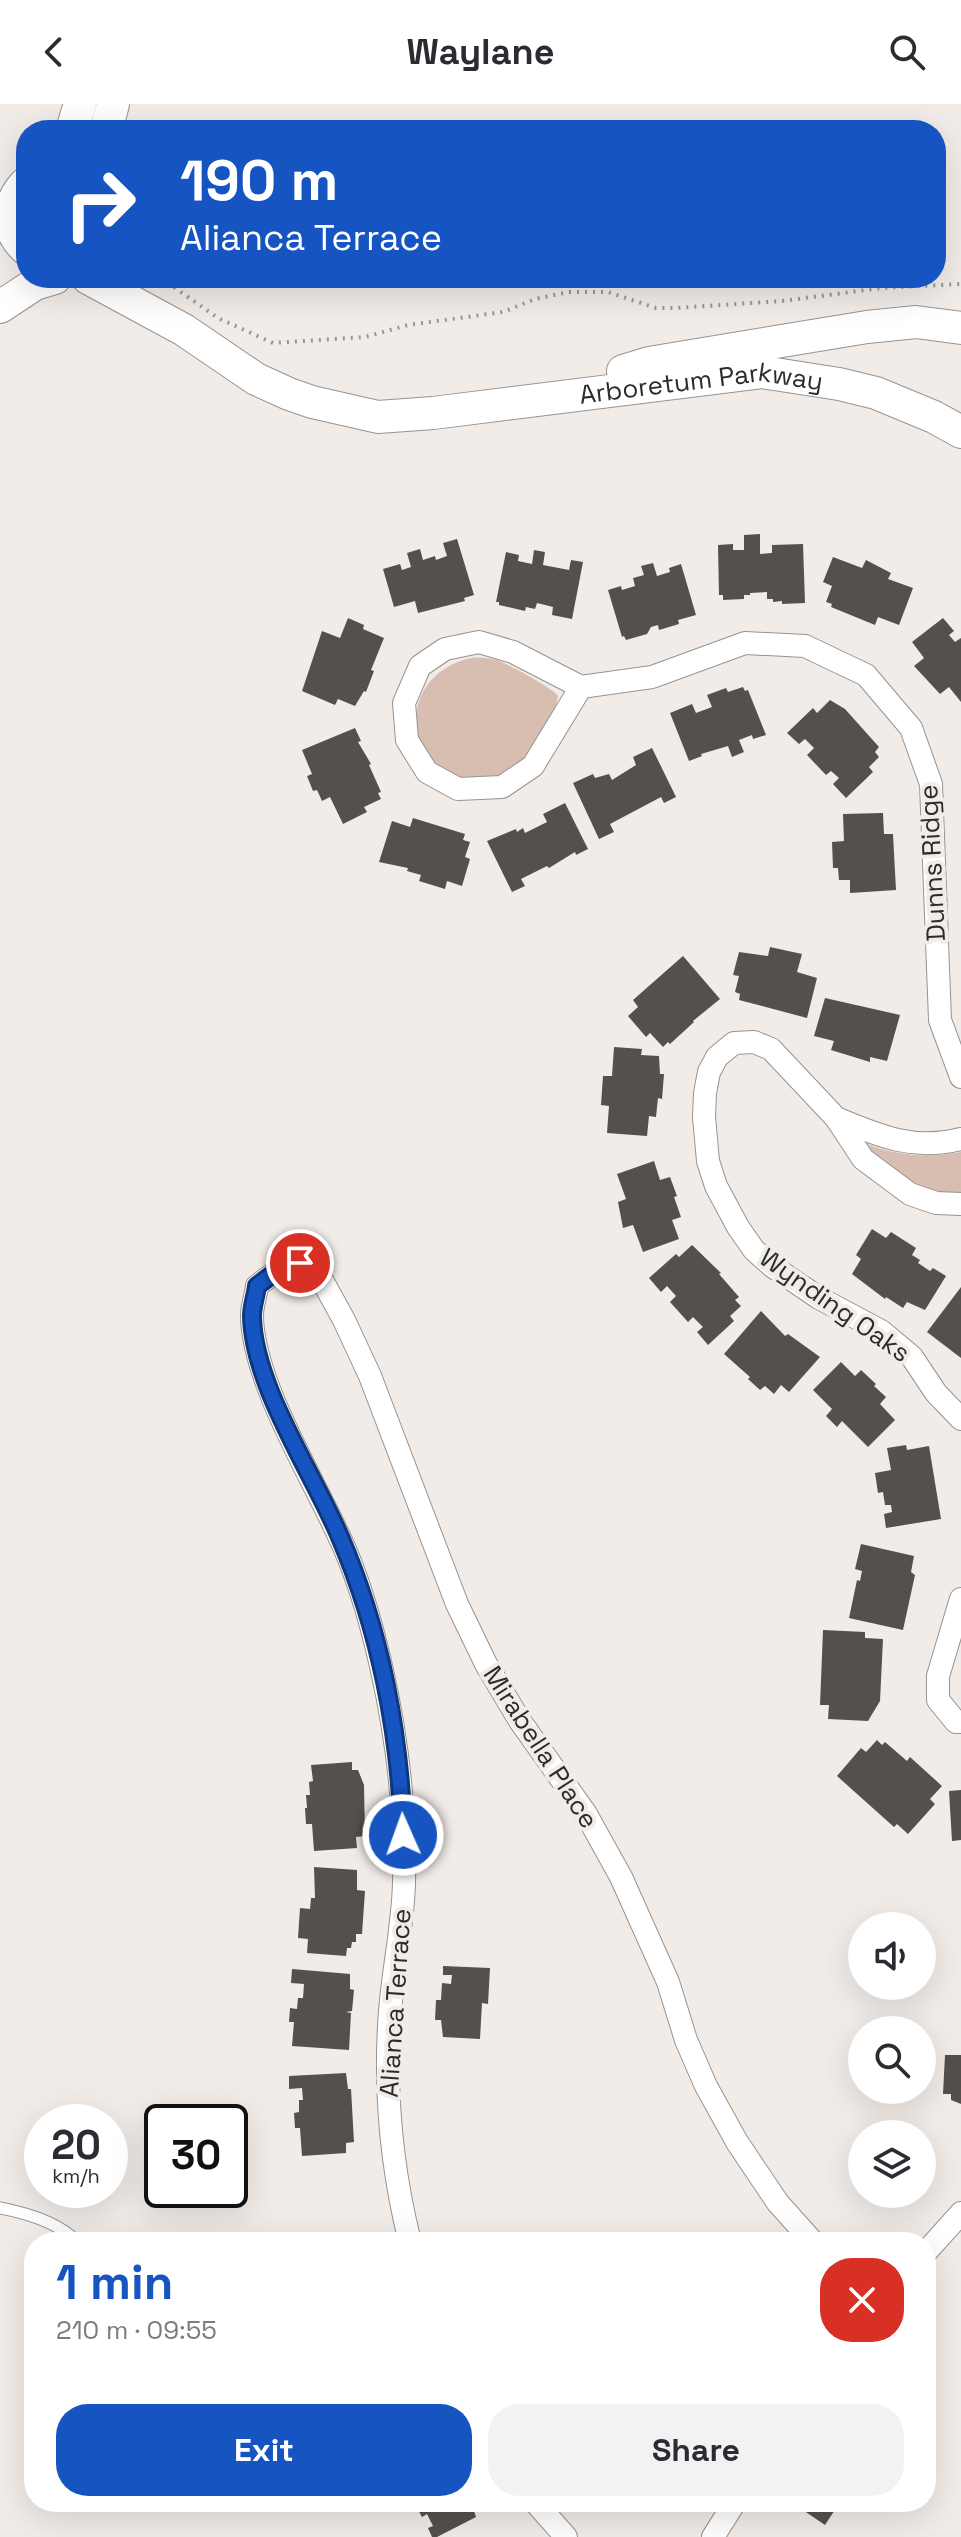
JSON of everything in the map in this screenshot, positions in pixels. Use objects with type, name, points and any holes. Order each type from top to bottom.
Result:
[{"type":"street","points":[[16,194],[10,219],[16,237]]},
{"type":"street","points":[[0,307],[28,288]]},
{"type":"street","name":"Arboretum Parkway","points":[[105,288],[184,330],[256,379],[312,402],[378,417],[433,413],[762,372],[876,393],[961,432]]},
{"type":"street","name":"Arboretum Parkway","points":[[140,288],[184,330]]},
{"type":"street","name":"Arboretum Parkway","points":[[433,413],[588,381],[649,363],[867,327],[916,322],[961,328]]},
{"type":"street","points":[[479,642],[513,652],[581,687],[533,766],[502,787],[458,789],[427,772],[407,740],[404,703],[420,666],[445,649],[479,642]]},
{"type":"street","name":"Dunns Ridge","points":[[581,687],[652,677],[745,643],[805,646],[866,675],[911,728],[931,784],[940,1020],[960,1074]]},
{"type":"street","name":"Wynding Oaks","points":[[961,1204],[936,1203],[910,1194],[888,1180],[863,1159],[836,1118],[771,1049],[754,1042],[734,1043],[717,1057],[709,1072],[705,1093],[708,1161],[716,1186],[738,1227],[754,1250],[793,1281],[881,1331],[912,1357],[936,1393],[961,1419]]},
{"type":"street","name":"Wynding Oaks","points":[[836,1118],[898,1142],[925,1144],[961,1139]]},
{"type":"street","name":"Mirabella Place","points":[[278,1270],[300,1263],[322,1280],[344,1320],[370,1376],[457,1604],[486,1664],[520,1721],[586,1814],[621,1877],[664,1970],[686,2040],[706,2086],[737,2142],[778,2203],[804,2232]]},
{"type":"street","name":"Alianca Terrace","points":[[278,1270],[257,1286],[252,1315],[258,1349],[275,1404],[340,1537],[364,1603],[381,1664],[401,1786],[404,1884],[389,2024],[388,2114],[397,2188],[408,2232]]},
{"type":"street","points":[[961,1599],[938,1676],[938,1700],[956,1722],[961,1722]]},
{"type":"street","points":[[936,2241],[961,2213]]},
{"type":"street","points":[[544,2512],[566,2537]]},
{"type":"street","points":[[713,2537],[729,2512]]},
{"type":"lane","points":[[0,2208],[22,2212],[66,2232]]},
{"type":"path","points":[[175,288],[218,318],[273,343],[365,337],[408,325],[503,312],[535,299],[569,292],[608,292],[656,308],[675,308],[782,301],[881,288]]},
{"type":"shaded area","points":[[471,658],[503,662],[558,696],[556,706],[527,758],[508,773],[482,780],[456,777],[436,766],[423,749],[416,728],[418,706],[427,686],[444,669]]},
{"type":"shaded area","points":[[858,1141],[909,1154],[961,1152],[961,1197],[916,1185]]},
{"type":"building","points":[[760,534],[760,554],[772,553],[772,545],[803,544],[805,603],[773,602],[773,599],[767,599],[767,592],[750,593],[744,595],[744,599],[723,600],[723,595],[719,595],[718,545],[733,544],[733,550],[744,550],[744,535]]},
{"type":"building","points":[[457,539],[474,595],[464,598],[465,601],[418,613],[415,601],[394,607],[383,569],[400,564],[402,570],[411,567],[407,553],[420,549],[423,560],[447,556],[443,543]]},
{"type":"building","points":[[534,550],[545,552],[543,565],[569,570],[571,560],[583,562],[572,619],[552,615],[553,607],[537,603],[535,609],[526,607],[525,611],[496,602],[506,552],[519,555],[518,561],[532,564]]},
{"type":"building","points":[[833,557],[862,568],[866,560],[891,573],[888,579],[913,588],[899,625],[878,617],[875,625],[831,607],[832,604],[826,602],[832,586],[823,582]]},
{"type":"building","points":[[653,563],[657,576],[681,564],[696,615],[659,630],[658,625],[651,627],[647,634],[626,640],[622,637],[608,590],[635,586],[633,578],[644,575],[641,566]]},
{"type":"building","points":[[348,618],[384,638],[366,692],[355,706],[338,699],[335,705],[302,691],[322,631],[340,638]]},
{"type":"building","points":[[943,618],[954,631],[949,635],[955,642],[961,638],[961,702],[949,687],[940,694],[914,666],[924,658],[912,642]]},
{"type":"building","points":[[743,687],[745,691],[748,690],[766,735],[753,739],[752,735],[739,740],[744,752],[732,757],[728,746],[689,761],[670,713],[692,704],[696,713],[712,707],[707,695],[726,688],[728,692]]},
{"type":"building","points":[[830,700],[845,709],[879,747],[875,752],[879,757],[869,767],[873,772],[846,798],[833,784],[839,778],[831,771],[826,775],[807,755],[814,748],[805,739],[799,744],[787,733],[813,708],[817,713]]},
{"type":"building","points":[[355,728],[361,741],[358,742],[371,764],[381,799],[364,807],[367,812],[343,824],[330,797],[322,801],[317,790],[313,791],[307,776],[312,774],[302,750]]},
{"type":"building","points":[[652,748],[676,797],[664,803],[661,797],[610,824],[614,832],[599,839],[573,783],[593,774],[595,778],[609,774],[612,780],[636,765],[633,757]]},
{"type":"building","points":[[565,803],[588,849],[576,855],[575,852],[549,868],[547,866],[521,879],[525,886],[512,892],[487,841],[516,829],[517,832],[523,828],[525,833],[547,822],[543,814]]},
{"type":"building","points":[[883,813],[884,834],[893,834],[896,890],[850,893],[850,880],[839,880],[838,868],[833,868],[832,842],[844,841],[843,814]]},
{"type":"building","points":[[413,818],[465,834],[463,840],[470,842],[465,857],[470,859],[462,886],[447,881],[445,889],[419,881],[421,875],[407,871],[408,868],[379,862],[392,821],[410,827]]},
{"type":"building","points":[[770,947],[802,954],[797,972],[817,978],[807,1018],[739,1000],[740,994],[735,992],[739,976],[733,975],[739,952],[768,956]]},
{"type":"building","points":[[683,956],[720,999],[663,1047],[650,1033],[646,1037],[628,1016],[638,1007],[633,1000]]},
{"type":"building","points":[[825,998],[900,1015],[887,1061],[870,1057],[870,1062],[831,1050],[834,1041],[814,1036]]},
{"type":"building","points":[[614,1047],[642,1049],[641,1055],[659,1056],[660,1074],[664,1074],[662,1099],[658,1098],[656,1117],[649,1116],[647,1136],[607,1133],[609,1106],[601,1105],[603,1076],[612,1076]]},
{"type":"building","points":[[654,1161],[660,1180],[670,1177],[677,1196],[674,1197],[681,1217],[672,1220],[679,1239],[643,1252],[633,1225],[623,1228],[618,1202],[626,1199],[617,1174]]},
{"type":"building","points":[[872,1229],[886,1238],[891,1232],[916,1248],[912,1255],[920,1260],[918,1263],[946,1276],[925,1310],[907,1302],[903,1308],[885,1299],[852,1274],[861,1259],[856,1255]]},
{"type":"building","points":[[692,1245],[721,1273],[739,1297],[735,1300],[741,1306],[730,1316],[734,1321],[708,1345],[697,1332],[703,1327],[693,1317],[688,1322],[670,1302],[676,1296],[667,1286],[661,1292],[649,1278],[676,1254],[679,1257]]},
{"type":"building","points":[[961,1287],[961,1358],[927,1332]]},
{"type":"building","points":[[761,1311],[785,1336],[788,1334],[820,1357],[789,1392],[781,1385],[774,1394],[765,1386],[760,1390],[724,1354]]},
{"type":"building","points":[[841,1362],[855,1376],[861,1370],[876,1384],[874,1386],[886,1397],[880,1404],[895,1420],[868,1447],[842,1421],[837,1427],[826,1416],[832,1409],[813,1390]]},
{"type":"building","points":[[906,1445],[907,1450],[929,1446],[941,1519],[886,1528],[884,1514],[892,1512],[891,1505],[885,1505],[883,1492],[878,1493],[875,1473],[891,1470],[887,1448]]},
{"type":"building","points":[[861,1544],[914,1556],[911,1572],[915,1575],[903,1630],[849,1618],[857,1580],[860,1581],[862,1571],[855,1569]]},
{"type":"building","points":[[823,1630],[865,1632],[865,1638],[883,1639],[880,1701],[868,1721],[828,1719],[829,1705],[820,1705]]},
{"type":"building","points":[[877,1740],[882,1745],[885,1742],[907,1761],[910,1757],[942,1786],[930,1799],[935,1804],[908,1834],[897,1824],[894,1827],[837,1776],[861,1748],[866,1752]]},
{"type":"building","points":[[352,1762],[352,1770],[358,1770],[364,1785],[365,1836],[356,1837],[357,1848],[314,1851],[312,1824],[306,1824],[305,1808],[306,1795],[310,1795],[309,1782],[313,1781],[311,1765]]},
{"type":"building","points":[[961,1790],[961,1840],[952,1841],[949,1791]]},
{"type":"building","points":[[314,1867],[357,1870],[357,1890],[365,1891],[362,1934],[356,1934],[356,1942],[347,1948],[346,1956],[307,1953],[308,1939],[298,1938],[300,1908],[310,1909],[311,1898],[315,1898]]},
{"type":"building","points":[[443,1966],[490,1968],[488,2004],[482,2003],[480,2039],[443,2037],[441,2020],[435,2020],[436,2000],[441,2000],[442,1983],[451,1984],[452,1975],[443,1975]]},
{"type":"building","points":[[292,1969],[350,1974],[350,1989],[354,1990],[352,2011],[346,2012],[351,2013],[349,2050],[292,2046],[294,2022],[289,2022],[290,2008],[297,2009],[298,1998],[303,1998],[304,1984],[291,1983]]},
{"type":"building","points":[[945,2055],[961,2055],[961,2104],[951,2100],[951,2094],[943,2094]]},
{"type":"building","points":[[346,2073],[348,2089],[351,2089],[354,2142],[346,2143],[346,2153],[302,2156],[300,2128],[295,2128],[294,2113],[299,2112],[299,2100],[303,2100],[302,2088],[289,2089],[289,2076]]},
{"type":"building","points":[[419,2512],[474,2512],[476,2517],[432,2537],[428,2528],[433,2526],[427,2514],[422,2517]]},
{"type":"building","points":[[806,2512],[833,2512],[825,2525]]},
{"type":"route","points":[[300,1263],[278,1270],[257,1286],[252,1315],[258,1349],[275,1404],[340,1537],[364,1603],[381,1664],[392,1721],[401,1786],[403,1835]]}]
